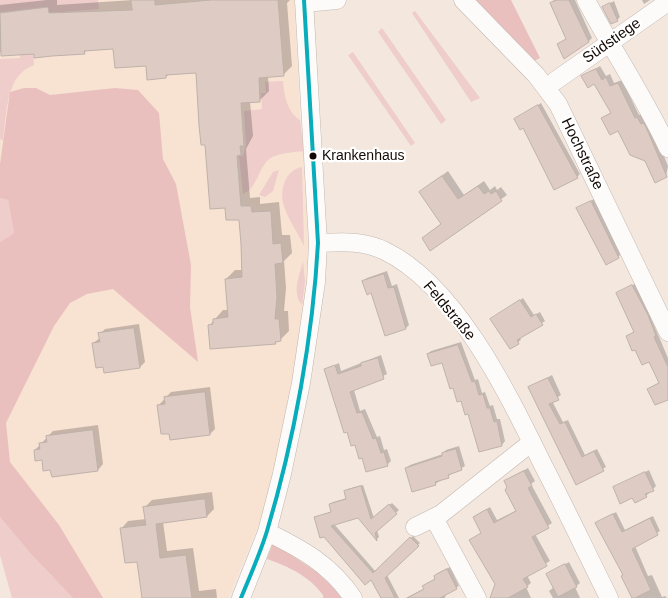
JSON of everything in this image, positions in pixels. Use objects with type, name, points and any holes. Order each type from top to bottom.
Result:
[{"type":"street","points":[[241,598],[267,532],[301,383],[316,282],[318,242],[304,1],[337,0]]},
{"type":"street","name":"Hochstraße","points":[[463,0],[536,75],[558,104],[668,332]]},
{"type":"street","points":[[586,0],[609,44],[639,91],[668,148]]},
{"type":"street","name":"Südstiege","points":[[555,81],[668,2]]},
{"type":"street","name":"Feldstraße","points":[[318,242],[353,242],[384,251],[408,266],[432,287],[484,352],[508,393],[609,598]]},
{"type":"street","points":[[415,527],[434,518],[532,442]]},
{"type":"street","points":[[434,518],[477,598]]},
{"type":"street","points":[[267,532],[320,561],[332,571],[353,598]]},
{"type":"shaded area","points":[[0,0],[294,0],[300,120],[307,175],[309,249],[306,290],[301,335],[276,458],[261,518],[228,598],[12,598],[0,555]]},
{"type":"shaded area","points":[[0,0],[98,0],[99,9],[49,13],[48,7],[0,12]]},
{"type":"shaded area","points":[[470,0],[511,0],[540,58],[530,63]]},
{"type":"shaded area","points":[[415,11],[480,98],[471,102],[412,13]]},
{"type":"shaded area","points":[[382,28],[446,120],[441,124],[378,32]]},
{"type":"shaded area","points":[[33,52],[34,65],[17,77],[9,96],[3,140],[0,139],[0,59],[20,58],[20,53]]},
{"type":"shaded area","points":[[353,52],[415,143],[411,146],[348,55]]},
{"type":"shaded area","points":[[283,81],[285,97],[289,108],[300,120],[304,151],[272,157],[264,165],[256,181],[243,194],[239,156],[243,156],[246,145],[244,111],[262,109],[261,93],[266,93],[265,82]]},
{"type":"shaded area","points":[[24,88],[36,88],[50,95],[115,88],[138,90],[159,113],[163,159],[176,184],[191,265],[190,307],[198,362],[113,289],[87,294],[70,303],[54,326],[6,423],[10,462],[59,525],[103,598],[73,598],[31,554],[0,517],[0,242],[14,233],[8,200],[0,198],[0,164],[10,92]]},
{"type":"shaded area","points":[[302,167],[304,246],[286,211],[282,194],[285,182],[291,172]]},
{"type":"shaded area","points":[[279,170],[273,191],[265,197],[259,195],[273,172]]},
{"type":"shaded area","points":[[0,198],[8,200],[14,233],[0,242]]},
{"type":"shaded area","points":[[303,261],[305,282],[302,305],[297,295],[297,289]]},
{"type":"shaded area","points":[[0,517],[31,554],[73,598],[12,598],[0,555]]},
{"type":"shaded area","points":[[273,543],[317,572],[344,598],[323,598],[323,595],[317,588],[304,577],[267,559]]},
{"type":"building","points":[[131,0],[155,0],[155,5],[211,0],[278,0],[284,76],[259,78],[260,102],[241,103],[244,146],[240,146],[241,155],[237,156],[241,206],[251,206],[252,212],[271,211],[273,244],[281,243],[283,263],[275,264],[277,297],[275,319],[279,319],[281,341],[275,342],[276,344],[210,349],[208,325],[213,324],[213,319],[228,317],[225,279],[242,277],[241,244],[239,220],[226,220],[225,208],[210,209],[205,145],[201,145],[196,73],[166,75],[166,78],[147,80],[146,66],[115,68],[113,49],[84,51],[85,54],[34,58],[34,54],[1,56],[0,13],[48,7],[49,13],[132,10]]},
{"type":"building","points":[[557,0],[569,0],[589,42],[564,59],[557,44],[566,39],[550,3]]},
{"type":"building","points":[[610,3],[618,21],[611,24],[602,7]]},
{"type":"building","points":[[596,69],[602,80],[606,77],[610,86],[618,83],[635,118],[637,117],[641,124],[644,123],[667,177],[655,183],[645,161],[630,155],[618,131],[610,135],[601,118],[611,113],[594,84],[588,88],[581,76]]},
{"type":"building","points":[[538,105],[578,178],[554,190],[523,128],[520,130],[514,119]]},
{"type":"building","points":[[442,176],[458,199],[478,186],[484,194],[489,191],[491,194],[496,191],[502,201],[430,251],[422,238],[441,224],[419,192]]},
{"type":"building","points":[[591,201],[619,258],[606,265],[576,208]]},
{"type":"building","points":[[384,274],[388,288],[394,287],[406,329],[385,336],[371,293],[367,295],[362,281]]},
{"type":"building","points":[[632,285],[648,315],[656,336],[654,337],[668,367],[668,400],[655,405],[647,389],[659,383],[649,362],[642,365],[635,350],[632,351],[626,336],[634,332],[616,293]]},
{"type":"building","points":[[520,300],[531,317],[536,314],[543,325],[517,340],[519,344],[510,349],[490,319]]},
{"type":"building","points":[[134,328],[140,368],[104,373],[103,367],[96,368],[92,343],[100,342],[98,333]]},
{"type":"building","points":[[458,345],[472,382],[475,381],[479,395],[483,394],[494,422],[497,421],[502,446],[479,452],[468,414],[465,415],[461,401],[457,402],[453,388],[450,389],[442,363],[431,366],[427,354]]},
{"type":"building","points":[[378,358],[384,379],[350,392],[357,413],[362,412],[373,439],[376,438],[381,453],[384,452],[388,466],[366,472],[362,458],[359,459],[355,445],[351,446],[347,432],[344,433],[324,369],[335,365],[338,374],[361,366],[361,363]]},
{"type":"building","points":[[548,378],[559,400],[549,404],[560,424],[565,422],[582,457],[594,451],[604,471],[576,485],[528,387]]},
{"type":"building","points":[[205,392],[210,435],[170,440],[169,434],[161,434],[157,405],[165,404],[164,397]]},
{"type":"building","points":[[93,430],[98,471],[52,477],[50,470],[43,471],[42,460],[35,461],[34,450],[40,449],[39,443],[47,442],[46,436]]},
{"type":"building","points":[[456,449],[462,470],[448,475],[449,478],[435,482],[436,485],[412,492],[405,468],[442,456],[442,453]]},
{"type":"building","points":[[524,471],[532,486],[528,488],[549,528],[532,537],[547,566],[523,579],[528,587],[508,598],[490,598],[495,584],[469,540],[481,533],[473,517],[487,509],[494,523],[516,511],[505,490],[507,487],[504,481]]},
{"type":"building","points":[[645,472],[654,491],[645,494],[647,497],[635,503],[632,498],[620,504],[613,487]]},
{"type":"building","points":[[361,486],[371,519],[389,504],[397,514],[375,533],[377,541],[358,518],[331,526],[373,573],[410,537],[419,546],[385,578],[395,598],[381,598],[371,580],[365,585],[324,537],[320,538],[314,517],[331,512],[329,504],[346,499],[344,491]]},
{"type":"building","points":[[205,499],[207,517],[156,524],[160,558],[186,555],[192,598],[142,598],[137,562],[125,563],[120,528],[146,525],[143,507]]},
{"type":"building","points":[[613,514],[622,532],[650,518],[658,535],[632,549],[651,590],[635,598],[632,598],[621,576],[623,575],[595,523]]},
{"type":"building","points":[[565,564],[577,587],[558,597],[546,574]]},
{"type":"building","points":[[447,569],[457,589],[440,598],[407,598],[424,589],[422,586],[435,579],[434,576]]},
{"type":"transit line","points":[[241,598],[264,540],[277,497],[294,425],[312,315],[318,243],[304,0]]},
{"type":"place","name":"Krankenhaus","points":[[313,156]]}]
